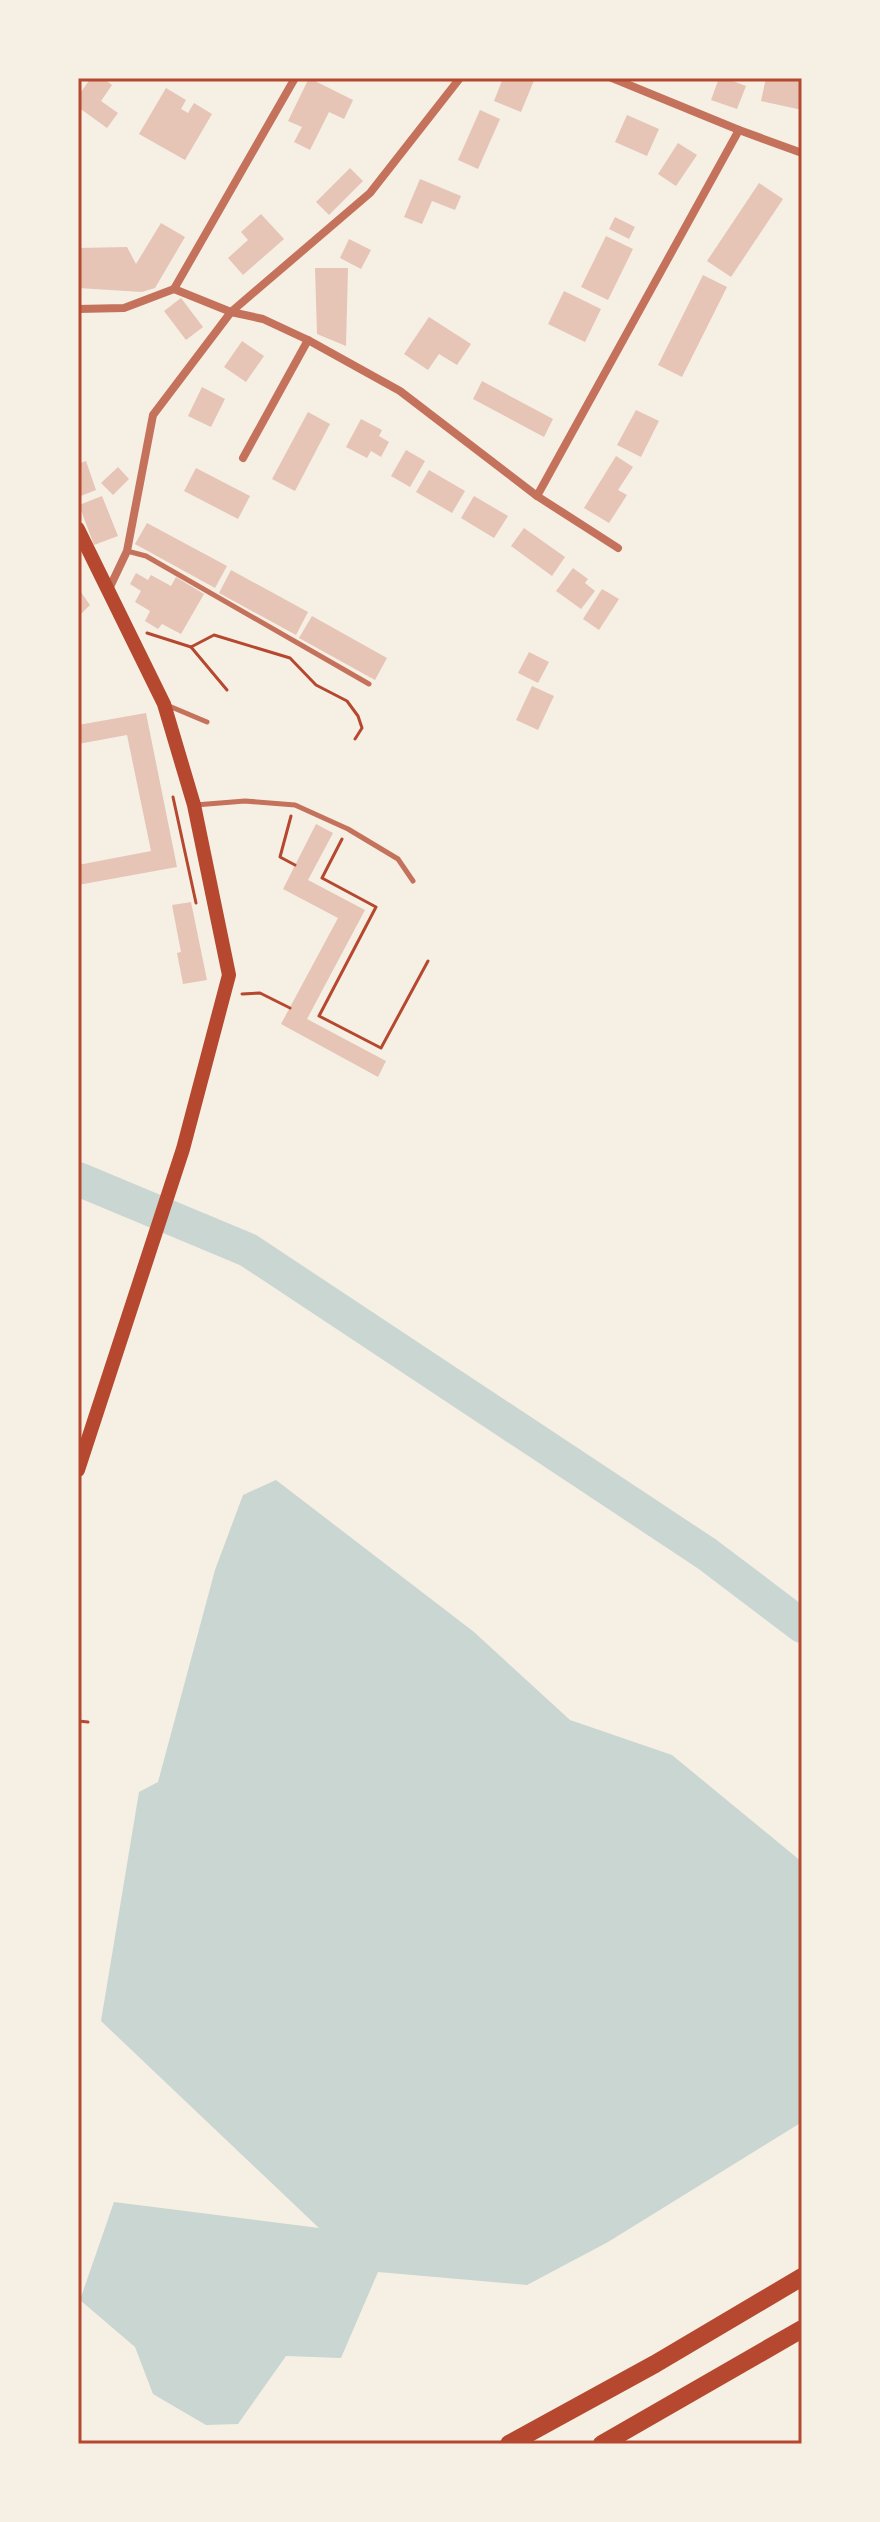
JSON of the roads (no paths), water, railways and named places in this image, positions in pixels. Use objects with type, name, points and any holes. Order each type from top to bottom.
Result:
[{"type":"highway","points":[[509,2444],[655,2364],[802,2277]]},
{"type":"highway","points":[[602,2444],[802,2329]]},
{"type":"main road","points":[[78,529],[164,704],[194,805],[229,975],[183,1149],[78,1470]]},
{"type":"street","points":[[78,309],[124,308],[174,289],[295,78]]},
{"type":"street","points":[[108,590],[127,551],[153,415],[231,312],[370,193],[460,78]]},
{"type":"street","points":[[612,78],[802,153]]},
{"type":"street","points":[[537,496],[739,130]]},
{"type":"street","points":[[174,289],[231,312],[263,319],[400,391],[537,496],[618,548]]},
{"type":"street","points":[[243,458],[308,340]]},
{"type":"lane","points":[[127,551],[146,556],[369,684]]},
{"type":"lane","points":[[164,704],[207,722]]},
{"type":"lane","points":[[194,805],[245,801],[295,805],[348,829],[398,859],[413,881]]},
{"type":"waterway","points":[[78,1179],[248,1250],[707,1554],[802,1626]]}]
